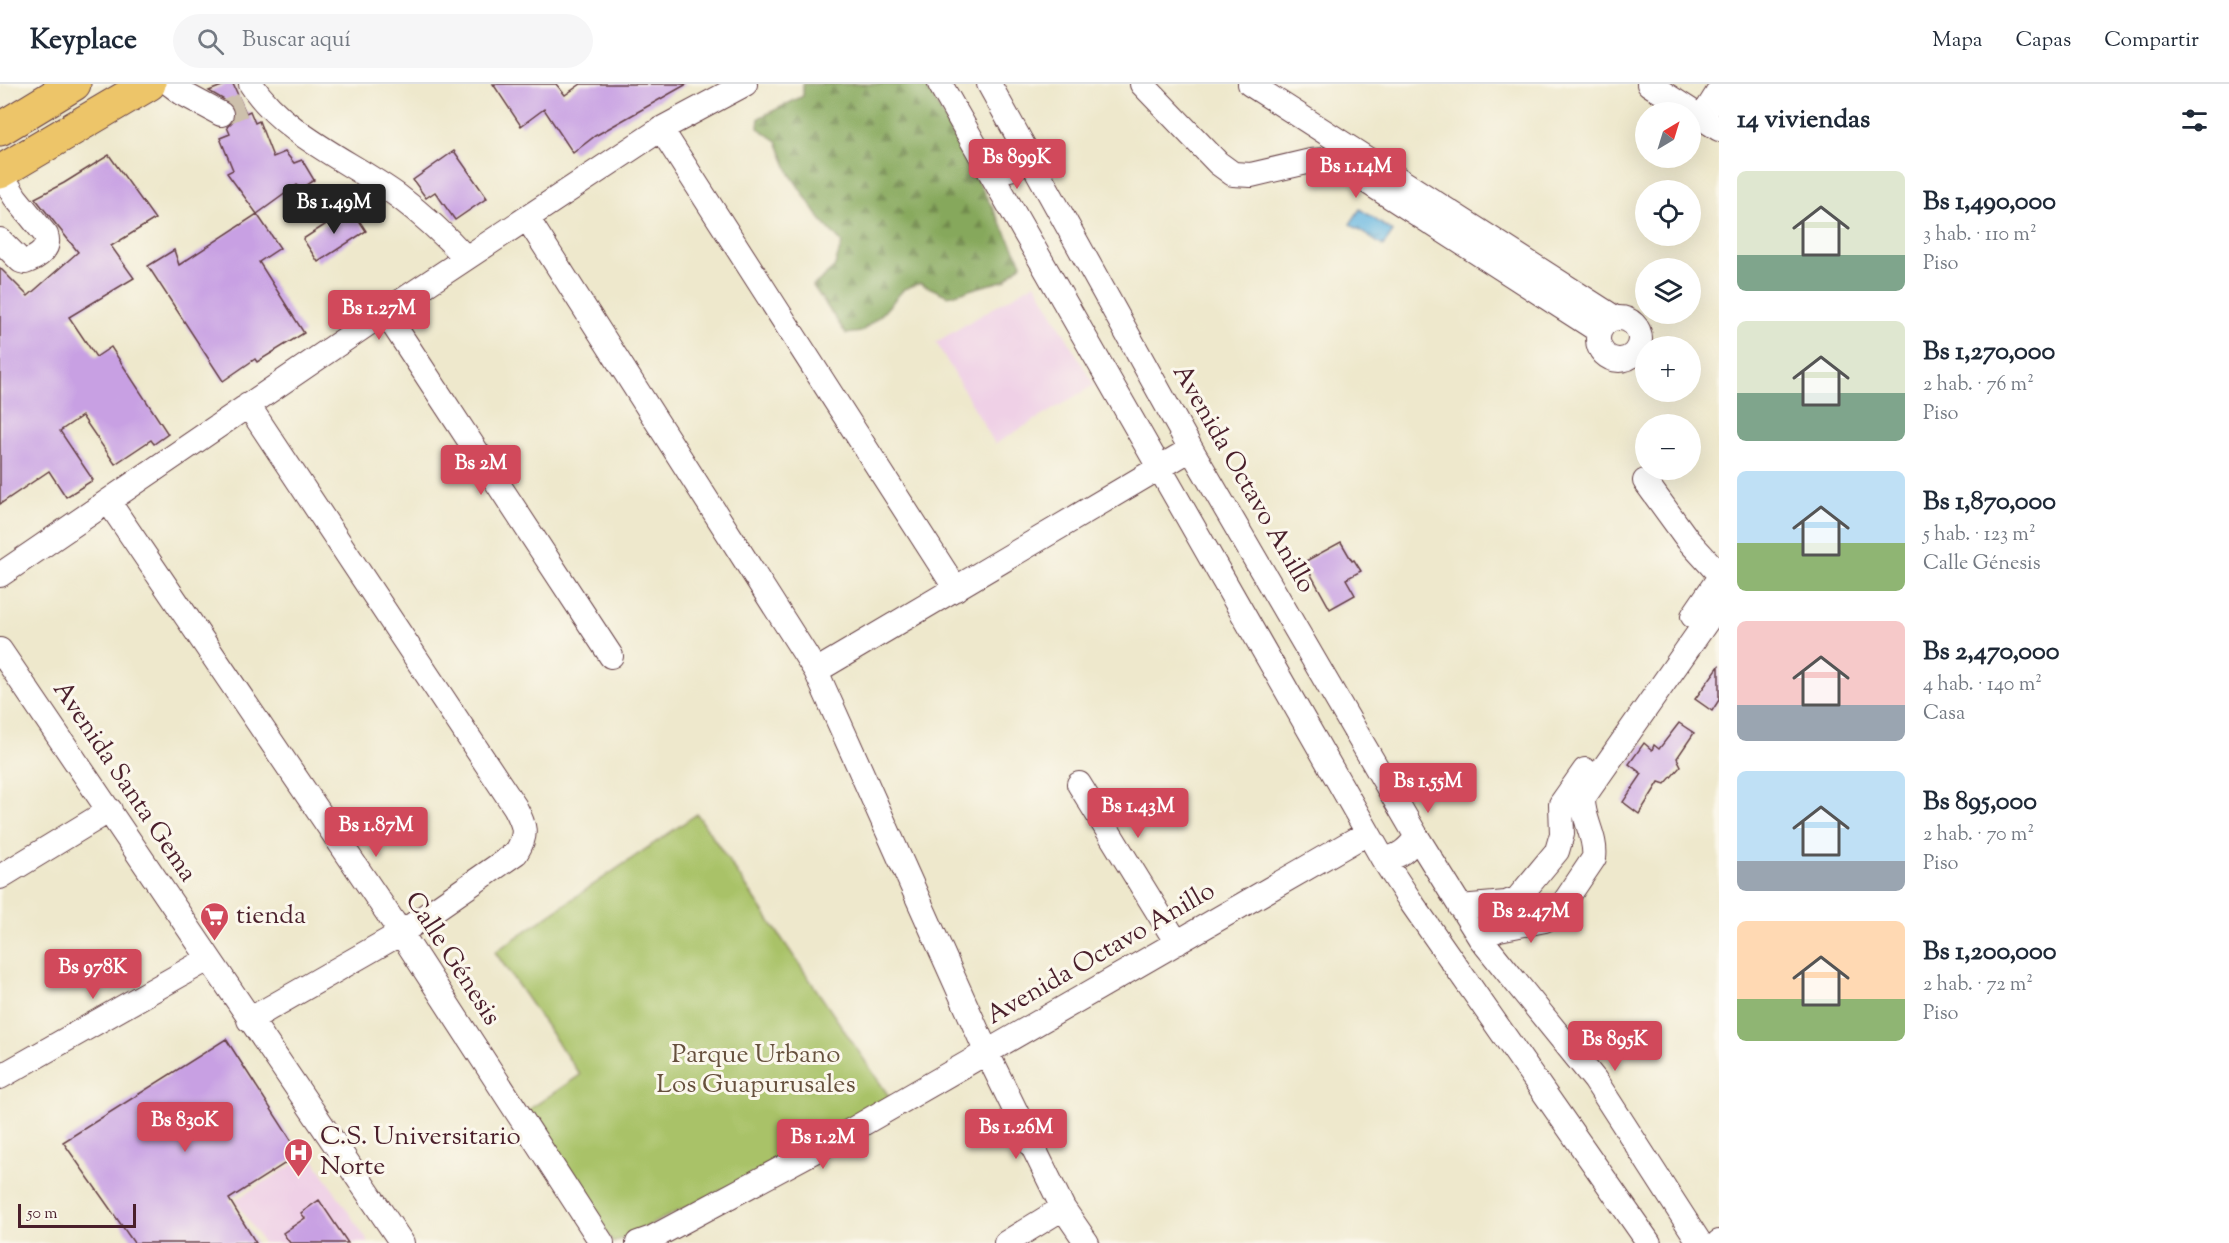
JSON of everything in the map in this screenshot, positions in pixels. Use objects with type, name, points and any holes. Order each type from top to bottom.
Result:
[{"type":"highway","points":[[0,129],[74,84]]},
{"type":"highway","points":[[0,172],[149,84]]},
{"type":"street","points":[[170,84],[182,93],[243,99],[275,112],[326,150],[397,195],[444,233],[466,258]]},
{"type":"street","points":[[0,575],[385,312],[661,129],[745,84]]},
{"type":"street","points":[[940,84],[1367,833],[1411,902],[1649,1243]]},
{"type":"street","points":[[1142,84],[1218,163],[1233,174],[1251,175],[1324,160],[1349,170],[1607,324],[1250,84]]},
{"type":"street","points":[[1649,84],[1710,123],[1719,91]]},
{"type":"street","name":"Avenida Octavo Anillo","points":[[994,86],[1027,153],[1191,449],[1417,837],[1480,938],[1595,1080],[1700,1243]]},
{"type":"street","points":[[1299,165],[1317,128]]},
{"type":"street","points":[[661,129],[956,589]]},
{"type":"street","points":[[987,166],[994,170],[1011,170],[1024,160],[1027,153]]},
{"type":"street","points":[[0,172],[15,197],[46,235],[48,246],[25,262],[21,261],[0,240]]},
{"type":"street","points":[[527,218],[816,670],[987,1053],[831,1142],[638,1243]]},
{"type":"street","points":[[385,312],[611,656]]},
{"type":"street","points":[[248,405],[515,807],[523,823],[524,840],[516,853],[401,933],[249,1020]]},
{"type":"street","points":[[816,670],[1191,449]]},
{"type":"street","points":[[1460,907],[1506,903],[1518,898],[1557,851],[1562,834],[1561,804],[1719,576],[1688,540],[1645,481]]},
{"type":"street","name":"Calle Génesis","points":[[108,501],[401,933],[602,1243]]},
{"type":"street","points":[[1480,938],[1499,929],[1545,920],[1559,910],[1594,858],[1596,848],[1583,806],[1583,798],[1719,604]]},
{"type":"street","name":"Avenida Santa Gema","points":[[0,650],[402,1243]]},
{"type":"street","points":[[1079,784],[1177,943]]},
{"type":"street","points":[[0,878],[110,810]]},
{"type":"street","name":"Avenida Octavo Anillo","points":[[1087,1243],[1063,1208],[987,1053],[1367,833]]},
{"type":"street","points":[[1383,859],[1400,855],[1417,837]]},
{"type":"street","points":[[0,1077],[208,959]]},
{"type":"street","points":[[1006,1243],[1063,1208]]},
{"type":"shaded area","points":[[1035,283],[1094,385],[995,444],[936,342]]},
{"type":"shaded area","name":"C.S. Universitario Norte","points":[[310,1154],[369,1243],[263,1243],[235,1200]]},
{"type":"green space","points":[[803,84],[926,84],[1022,263],[1005,280],[948,296],[920,283],[904,289],[882,314],[861,332],[846,334],[813,286],[834,268],[842,243],[820,219],[790,174],[777,141],[758,128],[759,118],[803,96]]},
{"type":"green space","name":"Parque Urbano Los Guapurusales","points":[[697,814],[895,1105],[613,1243],[527,1111],[580,1075],[495,952]]},
{"type":"water","points":[[1360,209],[1393,232],[1383,246],[1350,224]]},
{"type":"building","points":[[233,84],[246,113],[250,111],[255,123],[259,121],[273,157],[285,152],[294,163],[302,160],[314,180],[300,189],[297,185],[257,214],[227,173],[233,170],[220,138],[230,134],[227,127],[233,121],[235,113],[233,106],[209,91]]},
{"type":"building","points":[[493,84],[556,84],[565,95],[581,84],[687,84],[595,136],[573,153],[544,109],[521,126]]},
{"type":"building","points":[[454,151],[487,198],[455,220],[435,192],[426,198],[413,180]]},
{"type":"building","points":[[109,155],[155,219],[111,246],[134,278],[69,317],[96,357],[111,347],[168,434],[154,444],[151,440],[115,464],[82,416],[60,431],[93,480],[66,497],[49,471],[0,504],[0,268],[28,296],[78,252],[35,198]]},
{"type":"building","points":[[351,208],[366,231],[318,262],[303,239]]},
{"type":"building","points":[[257,214],[280,248],[259,262],[304,333],[257,362],[255,359],[223,381],[148,266],[174,250],[179,265]]},
{"type":"building","points":[[1341,542],[1361,571],[1346,579],[1355,595],[1330,609],[1304,562]]},
{"type":"building","points":[[1719,666],[1719,700],[1712,711],[1695,699]]},
{"type":"building","points":[[1679,723],[1694,733],[1677,758],[1681,766],[1665,784],[1659,782],[1639,814],[1623,802],[1642,774],[1629,764],[1644,743],[1652,750],[1654,745],[1659,749]]},
{"type":"building","points":[[226,1039],[300,1154],[229,1199],[256,1243],[134,1243],[63,1142]]},
{"type":"building","points":[[319,1200],[348,1243],[290,1243],[283,1233],[305,1218],[301,1213]]},
{"type":"tunnel","points":[[221,114],[243,105]]},
{"type":"place","name":"tienda","points":[[215,942]]},
{"type":"place","name":"C.S. Universitario Norte","points":[[299,1178]]}]
